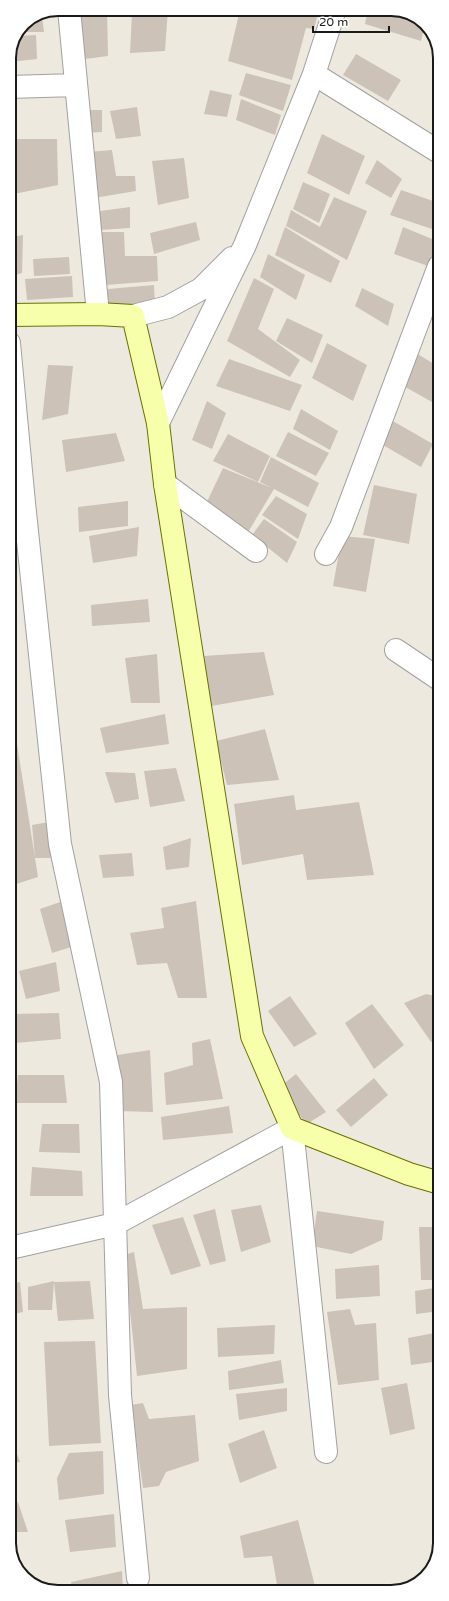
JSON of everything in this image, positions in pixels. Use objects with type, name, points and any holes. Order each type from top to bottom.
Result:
[{"type":"main road","points":[[16,315],[98,314],[133,316],[158,423],[165,484],[252,1036],[292,1128],[409,1174],[433,1181]]},
{"type":"street","points":[[70,16],[98,314]]},
{"type":"street","points":[[158,423],[245,245],[314,74],[333,16]]},
{"type":"street","points":[[314,74],[433,148]]},
{"type":"street","points":[[16,87],[76,85]]},
{"type":"street","points":[[133,316],[168,307],[201,289],[245,245]]},
{"type":"street","points":[[326,554],[341,527],[433,282]]},
{"type":"street","points":[[16,484],[17,504],[60,844],[111,1082],[120,1395],[138,1578]]},
{"type":"street","points":[[165,484],[256,551]]},
{"type":"street","points":[[396,650],[433,675]]},
{"type":"street","points":[[16,1247],[115,1224],[292,1128],[326,1452]]},
{"type":"building","points":[[75,16],[107,16],[108,56],[78,60]]},
{"type":"building","points":[[132,16],[168,16],[165,51],[130,53]]},
{"type":"building","points":[[239,16],[317,16],[314,29],[306,28],[292,80],[228,61]]},
{"type":"building","points":[[367,16],[394,16],[407,19],[419,26],[423,31],[421,41],[365,24]]},
{"type":"building","points":[[42,19],[44,32],[25,32],[28,28]]},
{"type":"building","points":[[36,35],[37,59],[16,61],[19,42],[23,36]]},
{"type":"building","points":[[356,54],[401,80],[388,101],[343,75]]},
{"type":"building","points":[[246,73],[291,85],[283,111],[239,95]]},
{"type":"building","points":[[210,90],[232,95],[227,117],[204,114]]},
{"type":"building","points":[[241,99],[281,115],[275,135],[236,120]]},
{"type":"building","points":[[137,107],[141,136],[116,139],[110,111]]},
{"type":"building","points":[[84,110],[102,110],[102,132],[83,133]]},
{"type":"building","points":[[322,134],[365,156],[349,195],[307,173]]},
{"type":"building","points":[[16,139],[57,139],[58,185],[16,194]]},
{"type":"building","points":[[112,150],[116,176],[135,176],[136,191],[94,198],[88,152]]},
{"type":"building","points":[[184,158],[189,198],[158,205],[152,161]]},
{"type":"building","points":[[377,160],[402,179],[391,198],[365,183]]},
{"type":"building","points":[[303,182],[330,194],[319,223],[293,209]]},
{"type":"building","points":[[401,190],[433,201],[433,229],[390,215]]},
{"type":"building","points":[[334,197],[367,211],[347,260],[286,226],[291,210],[320,227]]},
{"type":"building","points":[[130,207],[130,228],[100,230],[100,211]]},
{"type":"building","points":[[196,222],[200,240],[154,254],[150,233]]},
{"type":"building","points":[[285,227],[340,261],[331,283],[275,255]]},
{"type":"building","points":[[403,227],[433,239],[433,252],[428,266],[394,254]]},
{"type":"building","points":[[99,232],[124,232],[125,256],[157,256],[158,281],[106,285]]},
{"type":"building","points":[[23,235],[22,273],[16,275],[16,236]]},
{"type":"building","points":[[268,254],[305,275],[296,300],[260,277]]},
{"type":"building","points":[[69,257],[70,274],[34,276],[33,259]]},
{"type":"building","points":[[72,276],[73,297],[27,300],[25,279]]},
{"type":"building","points":[[254,278],[274,289],[258,329],[300,360],[290,377],[227,341]]},
{"type":"building","points":[[154,285],[155,305],[108,312],[108,289]]},
{"type":"building","points":[[362,288],[394,304],[388,326],[355,306]]},
{"type":"building","points":[[287,318],[323,335],[312,363],[276,341]]},
{"type":"building","points":[[327,343],[367,365],[353,401],[312,378]]},
{"type":"building","points":[[416,353],[433,363],[433,403],[400,384]]},
{"type":"building","points":[[229,359],[302,385],[290,411],[216,386]]},
{"type":"building","points":[[48,365],[73,366],[68,414],[42,420]]},
{"type":"building","points":[[207,401],[226,413],[212,449],[192,440]]},
{"type":"building","points":[[301,409],[338,431],[330,450],[293,429]]},
{"type":"building","points":[[384,416],[433,444],[421,467],[376,441]]},
{"type":"building","points":[[288,432],[329,453],[316,476],[276,456]]},
{"type":"building","points":[[116,433],[125,461],[66,472],[62,440]]},
{"type":"building","points":[[228,434],[270,456],[258,482],[213,461]]},
{"type":"building","points":[[271,457],[319,483],[308,507],[274,489],[247,534],[205,506],[223,468],[272,488],[260,482]]},
{"type":"building","points":[[374,485],[417,494],[409,544],[363,535]]},
{"type":"building","points":[[276,496],[307,514],[298,539],[262,515]]},
{"type":"building","points":[[128,501],[128,526],[79,532],[78,507]]},
{"type":"building","points":[[264,519],[297,542],[287,563],[252,535]]},
{"type":"building","points":[[139,527],[137,556],[93,563],[89,536]]},
{"type":"building","points":[[342,536],[375,539],[366,592],[333,586]]},
{"type":"building","points":[[148,599],[150,622],[92,626],[91,605]]},
{"type":"building","points":[[264,652],[274,695],[211,706],[204,656]]},
{"type":"building","points":[[157,654],[160,703],[131,703],[125,658]]},
{"type":"building","points":[[165,714],[169,744],[106,753],[100,728]]},
{"type":"building","points":[[265,729],[279,780],[227,785],[216,741]]},
{"type":"building","points":[[16,744],[38,877],[16,884]]},
{"type":"building","points":[[176,768],[185,801],[150,807],[144,771]]},
{"type":"building","points":[[105,772],[135,773],[139,799],[115,803]]},
{"type":"building","points":[[294,795],[296,810],[359,802],[374,875],[307,880],[303,854],[242,865],[234,804]]},
{"type":"building","points":[[55,821],[57,858],[35,858],[32,825]]},
{"type":"building","points":[[191,838],[189,867],[166,870],[163,847]]},
{"type":"building","points":[[132,853],[134,876],[103,878],[99,855]]},
{"type":"building","points":[[66,900],[81,944],[52,953],[40,909]]},
{"type":"building","points":[[196,901],[207,998],[178,998],[167,963],[137,965],[130,933],[164,928],[161,908]]},
{"type":"building","points":[[56,962],[60,991],[26,999],[19,971]]},
{"type":"building","points":[[426,994],[433,996],[433,1041],[431,1042],[404,1003]]},
{"type":"building","points":[[290,996],[317,1034],[294,1047],[268,1011]]},
{"type":"building","points":[[372,1004],[404,1045],[374,1069],[345,1023]]},
{"type":"building","points":[[59,1013],[61,1039],[16,1043],[16,1014]]},
{"type":"building","points":[[210,1039],[223,1099],[166,1105],[164,1073],[193,1065],[192,1043]]},
{"type":"building","points":[[150,1050],[153,1112],[117,1111],[111,1056]]},
{"type":"building","points":[[296,1074],[326,1112],[307,1124],[277,1089]]},
{"type":"building","points":[[18,1075],[64,1075],[67,1103],[16,1103]]},
{"type":"building","points":[[374,1078],[388,1095],[351,1127],[336,1110]]},
{"type":"building","points":[[229,1106],[233,1133],[163,1140],[161,1117]]},
{"type":"building","points":[[42,1124],[79,1124],[80,1153],[39,1152]]},
{"type":"building","points":[[32,1167],[82,1171],[83,1196],[30,1196]]},
{"type":"building","points":[[261,1205],[271,1242],[241,1252],[231,1210]]},
{"type":"building","points":[[215,1209],[226,1261],[210,1265],[193,1215]]},
{"type":"building","points":[[317,1211],[384,1221],[382,1240],[351,1254],[312,1246]]},
{"type":"building","points":[[183,1217],[201,1266],[171,1275],[152,1225]]},
{"type":"building","points":[[419,1227],[433,1227],[433,1280],[421,1280]]},
{"type":"building","points":[[134,1252],[143,1309],[187,1307],[187,1369],[137,1376],[124,1255]]},
{"type":"building","points":[[379,1265],[380,1296],[336,1299],[335,1269]]},
{"type":"building","points":[[54,1281],[52,1310],[28,1310],[28,1287]]},
{"type":"building","points":[[90,1281],[94,1319],[58,1321],[54,1282]]},
{"type":"building","points":[[20,1282],[23,1312],[16,1314],[16,1283]]},
{"type":"building","points":[[433,1288],[433,1312],[416,1314],[415,1291]]},
{"type":"building","points":[[350,1309],[355,1325],[376,1323],[379,1380],[338,1385],[327,1312]]},
{"type":"building","points":[[275,1325],[274,1354],[218,1357],[217,1328]]},
{"type":"building","points":[[433,1333],[433,1362],[411,1365],[408,1338]]},
{"type":"building","points":[[95,1341],[101,1443],[49,1446],[44,1342]]},
{"type":"building","points":[[281,1360],[284,1383],[229,1390],[228,1371]]},
{"type":"building","points":[[407,1383],[415,1429],[390,1435],[381,1388]]},
{"type":"building","points":[[287,1388],[287,1411],[239,1420],[236,1394]]},
{"type":"building","points":[[143,1403],[149,1419],[195,1415],[199,1461],[166,1472],[159,1486],[143,1488],[131,1405]]},
{"type":"building","points":[[264,1430],[277,1468],[240,1483],[228,1444]]},
{"type":"building","points":[[16,1451],[20,1462],[16,1462]]},
{"type":"building","points":[[103,1451],[104,1494],[59,1500],[57,1478],[69,1453]]},
{"type":"building","points":[[18,1502],[28,1532],[16,1532],[16,1503]]},
{"type":"building","points":[[114,1514],[116,1547],[70,1552],[65,1520]]},
{"type":"building","points":[[298,1520],[315,1585],[277,1585],[272,1556],[244,1558],[240,1536]]},
{"type":"building","points":[[122,1571],[123,1585],[72,1585],[71,1582]]}]
